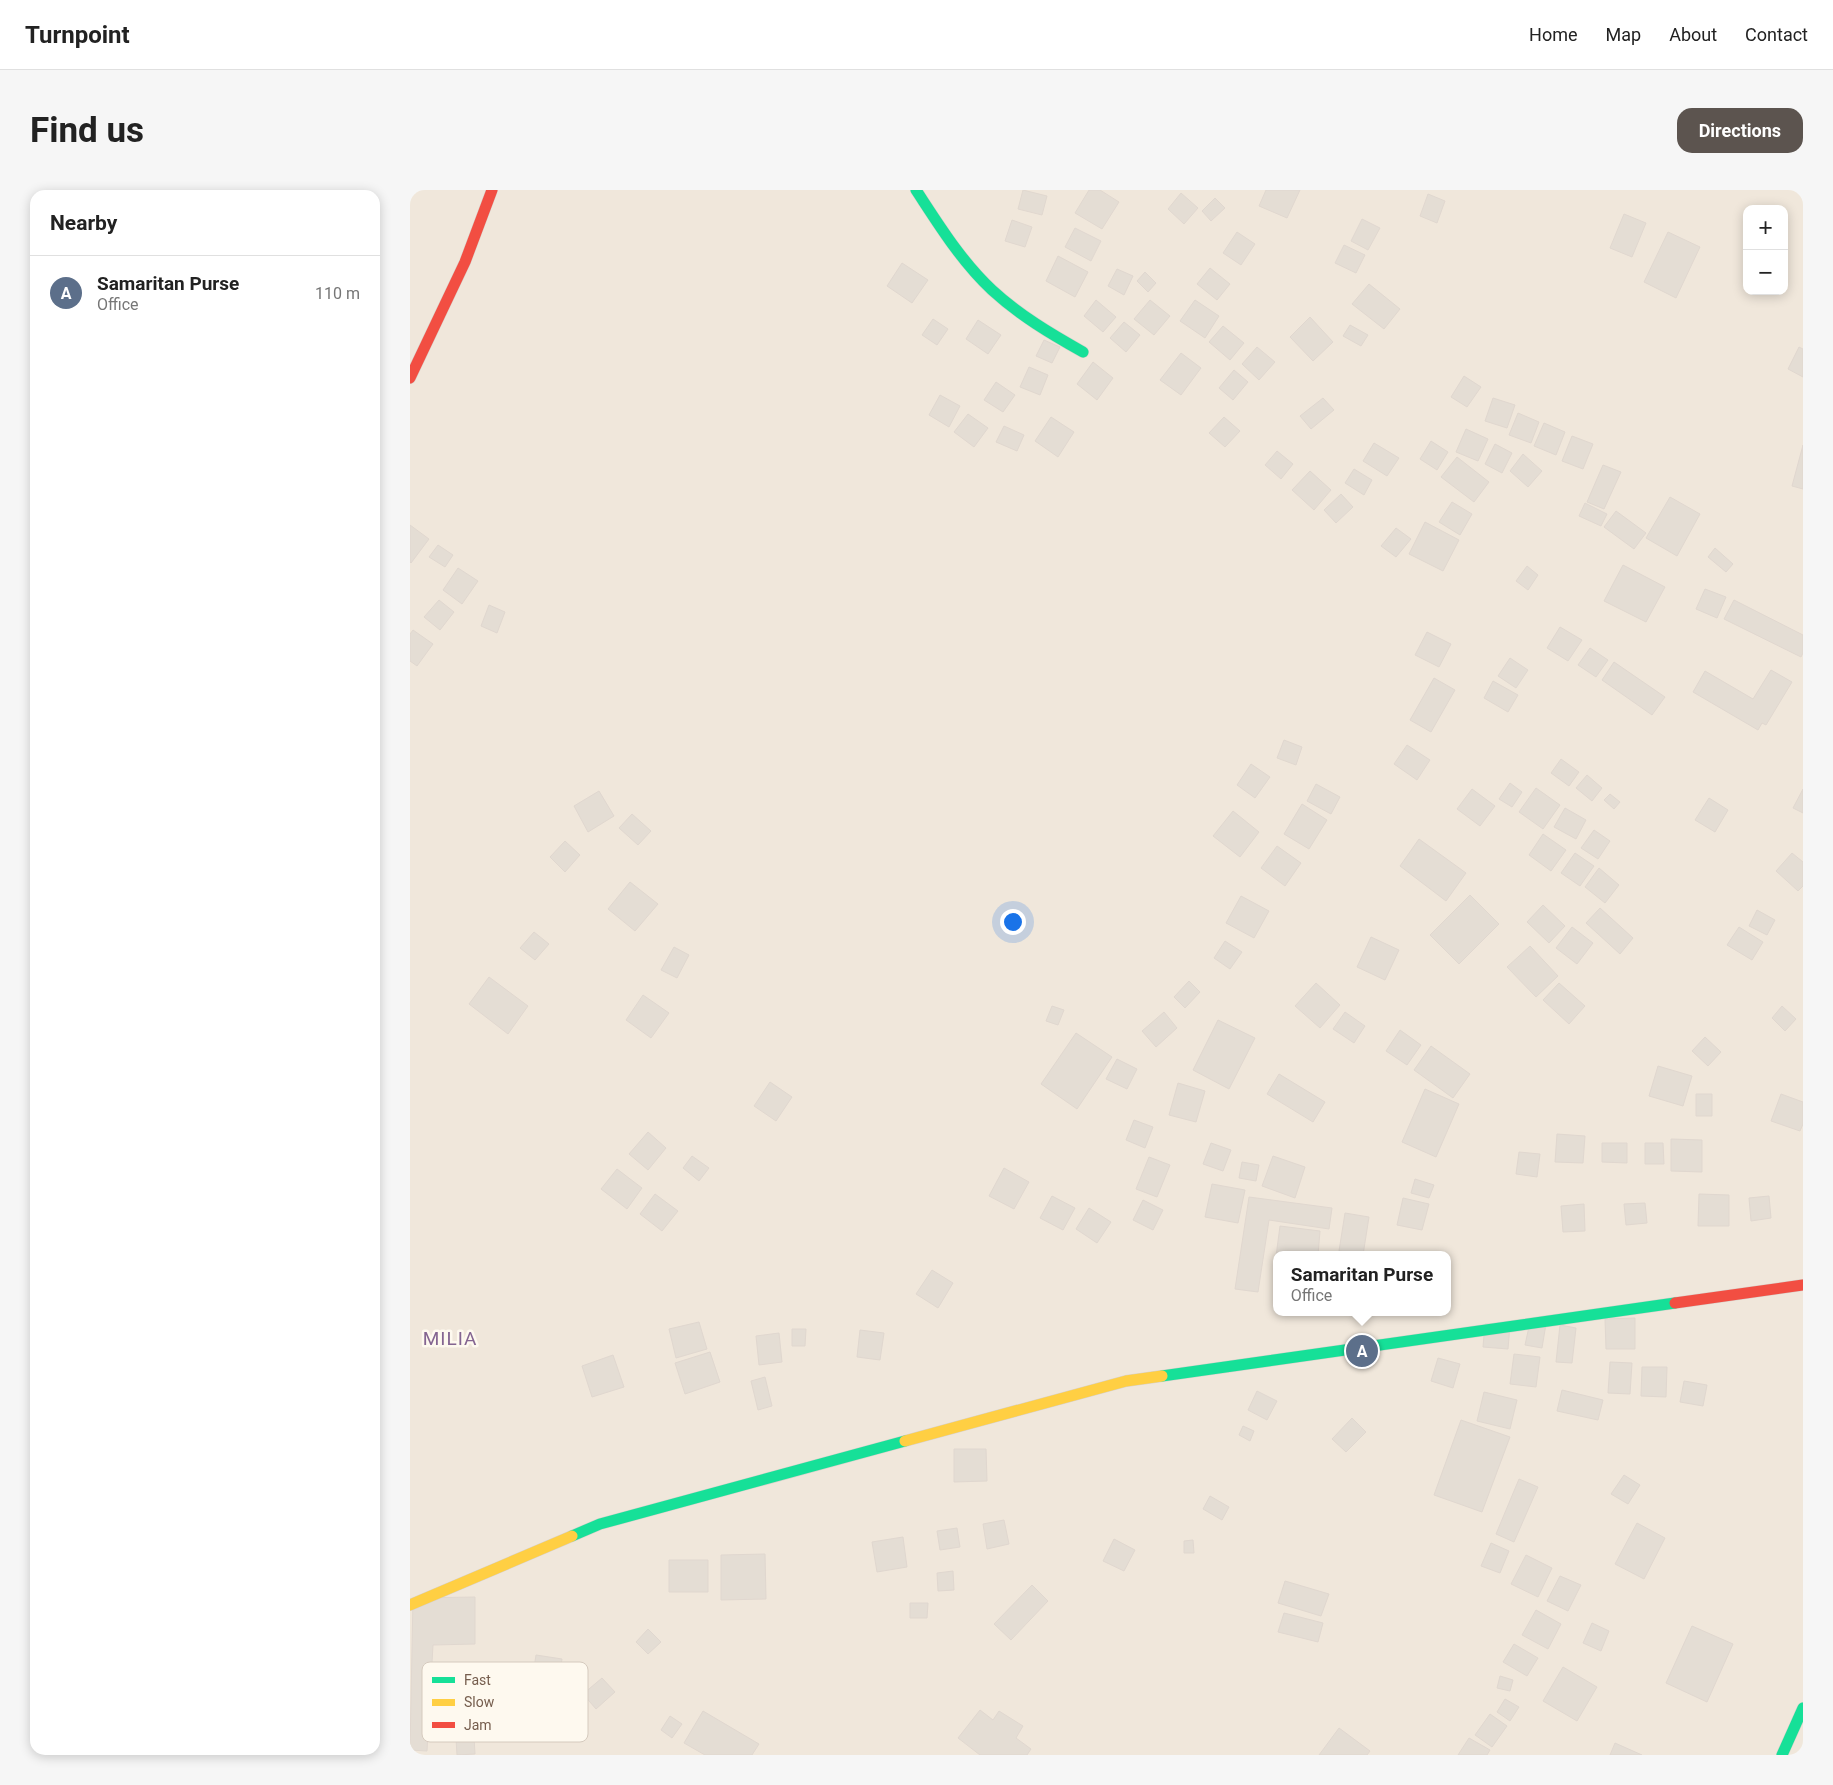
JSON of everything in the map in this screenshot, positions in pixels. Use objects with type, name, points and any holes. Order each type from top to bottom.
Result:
[{"type":"street","points":[[410,378],[460,275],[482,223],[492,190]]},
{"type":"street","points":[[916,190],[948,240],[981,279],[1019,313],[1083,352]]},
{"type":"street","points":[[410,1605],[600,1524],[1126,1381],[1803,1285]]},
{"type":"street","points":[[1782,1755],[1803,1708]]},
{"type":"shaded area","points":[[410,190],[1803,190],[1803,1755],[410,1755]]},
{"type":"building","points":[[1023,190],[1047,196],[1042,215],[1018,209]]},
{"type":"building","points":[[1089,190],[1100,190],[1119,202],[1102,229],[1075,213]]},
{"type":"building","points":[[1266,190],[1300,190],[1287,218],[1259,206]]},
{"type":"building","points":[[1181,193],[1198,208],[1184,224],[1168,209]]},
{"type":"building","points":[[1428,194],[1445,201],[1437,223],[1420,216]]},
{"type":"building","points":[[1215,198],[1225,208],[1211,221],[1202,211]]},
{"type":"building","points":[[1624,214],[1646,223],[1632,257],[1610,248]]},
{"type":"building","points":[[1362,219],[1380,228],[1368,250],[1351,241]]},
{"type":"building","points":[[1012,220],[1032,227],[1025,247],[1005,241]]},
{"type":"building","points":[[1075,228],[1101,241],[1091,261],[1065,247]]},
{"type":"building","points":[[1237,232],[1255,244],[1241,265],[1223,253]]},
{"type":"building","points":[[1668,232],[1700,247],[1676,298],[1644,282]]},
{"type":"building","points":[[1344,245],[1365,255],[1356,273],[1335,263]]},
{"type":"building","points":[[1058,256],[1088,272],[1075,297],[1046,281]]},
{"type":"building","points":[[902,263],[928,280],[912,303],[887,286]]},
{"type":"building","points":[[1210,268],[1230,284],[1217,300],[1197,284]]},
{"type":"building","points":[[1117,269],[1133,276],[1124,295],[1108,286]]},
{"type":"building","points":[[1145,272],[1156,283],[1148,292],[1137,281]]},
{"type":"building","points":[[1369,284],[1400,309],[1384,329],[1352,304]]},
{"type":"building","points":[[1096,300],[1116,317],[1103,332],[1084,316]]},
{"type":"building","points":[[1150,300],[1170,316],[1154,335],[1134,319]]},
{"type":"building","points":[[1195,300],[1219,316],[1205,338],[1180,321]]},
{"type":"building","points":[[1310,317],[1333,342],[1313,361],[1290,337]]},
{"type":"building","points":[[933,319],[948,329],[937,345],[922,335]]},
{"type":"building","points":[[978,320],[1001,335],[988,354],[966,339]]},
{"type":"building","points":[[1124,322],[1140,335],[1126,352],[1110,338]]},
{"type":"building","points":[[1350,325],[1368,335],[1361,346],[1343,336]]},
{"type":"building","points":[[1223,326],[1244,343],[1230,360],[1209,342]]},
{"type":"building","points":[[1044,340],[1060,347],[1052,363],[1036,356]]},
{"type":"building","points":[[1257,347],[1275,362],[1259,380],[1242,364]]},
{"type":"building","points":[[1799,347],[1803,349],[1803,377],[1788,369]]},
{"type":"building","points":[[1181,353],[1201,368],[1181,395],[1160,380]]},
{"type":"building","points":[[1093,362],[1113,378],[1097,400],[1077,384]]},
{"type":"building","points":[[1029,367],[1048,375],[1040,395],[1020,387]]},
{"type":"building","points":[[1234,370],[1248,382],[1233,400],[1219,388]]},
{"type":"building","points":[[1464,376],[1481,387],[1467,407],[1451,397]]},
{"type":"building","points":[[996,382],[1015,395],[1003,412],[984,400]]},
{"type":"building","points":[[940,395],[960,406],[949,427],[929,415]]},
{"type":"building","points":[[1323,398],[1334,410],[1311,429],[1300,416]]},
{"type":"building","points":[[1493,398],[1515,405],[1507,428],[1485,421]]},
{"type":"building","points":[[1518,413],[1539,422],[1531,443],[1509,435]]},
{"type":"building","points":[[968,414],[988,428],[974,447],[954,432]]},
{"type":"building","points":[[1051,417],[1074,432],[1058,457],[1035,441]]},
{"type":"building","points":[[1224,417],[1240,431],[1225,447],[1209,433]]},
{"type":"building","points":[[1544,423],[1565,432],[1556,455],[1534,446]]},
{"type":"building","points":[[1004,426],[1024,435],[1017,451],[996,442]]},
{"type":"building","points":[[1466,429],[1488,439],[1478,461],[1456,452]]},
{"type":"building","points":[[1572,436],[1593,444],[1583,469],[1562,461]]},
{"type":"building","points":[[1431,441],[1448,452],[1437,470],[1420,459]]},
{"type":"building","points":[[1374,443],[1399,458],[1387,476],[1363,461]]},
{"type":"building","points":[[1495,444],[1512,453],[1502,473],[1485,464]]},
{"type":"building","points":[[1803,445],[1803,489],[1792,486]]},
{"type":"building","points":[[1277,451],[1293,464],[1281,479],[1265,465]]},
{"type":"building","points":[[1523,454],[1542,471],[1528,487],[1510,471]]},
{"type":"building","points":[[1457,457],[1489,482],[1474,502],[1441,477]]},
{"type":"building","points":[[1603,465],[1621,472],[1604,509],[1587,502]]},
{"type":"building","points":[[1354,469],[1372,480],[1364,495],[1345,483]]},
{"type":"building","points":[[1310,471],[1331,490],[1314,510],[1292,490]]},
{"type":"building","points":[[1341,494],[1353,507],[1336,523],[1324,510]]},
{"type":"building","points":[[1670,497],[1700,514],[1677,556],[1646,538]]},
{"type":"building","points":[[1452,502],[1472,514],[1460,535],[1439,522]]},
{"type":"building","points":[[1585,503],[1607,514],[1601,526],[1579,516]]},
{"type":"building","points":[[1616,511],[1646,533],[1634,549],[1604,527]]},
{"type":"building","points":[[1425,522],[1459,540],[1443,571],[1409,554]]},
{"type":"building","points":[[410,525],[429,539],[411,563],[410,562]]},
{"type":"building","points":[[1396,528],[1411,539],[1396,557],[1381,546]]},
{"type":"building","points":[[438,545],[453,555],[445,567],[429,557]]},
{"type":"building","points":[[1715,548],[1733,564],[1726,572],[1708,557]]},
{"type":"building","points":[[1623,565],[1665,587],[1646,622],[1604,601]]},
{"type":"building","points":[[1527,566],[1538,575],[1528,590],[1516,581]]},
{"type":"building","points":[[458,568],[478,581],[462,604],[443,590]]},
{"type":"building","points":[[1705,589],[1726,597],[1717,618],[1696,609]]},
{"type":"building","points":[[439,600],[454,612],[440,630],[424,617]]},
{"type":"building","points":[[1734,600],[1803,635],[1803,653],[1801,657],[1724,619]]},
{"type":"building","points":[[489,605],[505,612],[497,633],[481,626]]},
{"type":"building","points":[[1560,627],[1582,640],[1568,661],[1547,648]]},
{"type":"building","points":[[413,630],[433,644],[417,666],[410,661],[410,634]]},
{"type":"building","points":[[1427,632],[1451,644],[1439,667],[1415,655]]},
{"type":"building","points":[[1590,648],[1608,660],[1596,677],[1578,665]]},
{"type":"building","points":[[1510,658],[1528,670],[1516,688],[1498,676]]},
{"type":"building","points":[[1614,662],[1665,697],[1652,715],[1602,680]]},
{"type":"building","points":[[1771,670],[1792,682],[1766,725],[1762,723],[1758,730],[1693,692],[1705,671],[1753,699]]},
{"type":"building","points":[[1434,678],[1455,690],[1431,732],[1410,720]]},
{"type":"building","points":[[1493,681],[1518,695],[1508,712],[1484,698]]},
{"type":"building","points":[[1284,740],[1302,747],[1296,765],[1277,758]]},
{"type":"building","points":[[1407,745],[1430,760],[1417,780],[1394,764]]},
{"type":"building","points":[[1561,759],[1579,772],[1569,786],[1551,773]]},
{"type":"building","points":[[1251,764],[1270,777],[1255,798],[1237,785]]},
{"type":"building","points":[[1587,775],[1602,788],[1592,801],[1576,788]]},
{"type":"building","points":[[1510,783],[1522,792],[1512,807],[1499,799]]},
{"type":"building","points":[[1316,784],[1340,797],[1331,814],[1307,801]]},
{"type":"building","points":[[1536,788],[1560,805],[1543,829],[1519,812]]},
{"type":"building","points":[[1472,789],[1495,806],[1480,826],[1457,809]]},
{"type":"building","points":[[1803,789],[1803,813],[1793,808]]},
{"type":"building","points":[[599,791],[614,816],[588,832],[574,806]]},
{"type":"building","points":[[1610,794],[1620,802],[1614,809],[1604,800]]},
{"type":"building","points":[[1709,798],[1728,810],[1715,832],[1695,820]]},
{"type":"building","points":[[1302,804],[1327,820],[1309,849],[1284,834]]},
{"type":"building","points":[[1565,808],[1586,820],[1576,839],[1554,827]]},
{"type":"building","points":[[1233,811],[1259,832],[1240,857],[1213,836]]},
{"type":"building","points":[[632,814],[651,831],[638,845],[619,828]]},
{"type":"building","points":[[1594,830],[1610,841],[1598,859],[1581,848]]},
{"type":"building","points":[[1543,834],[1566,850],[1551,871],[1529,855]]},
{"type":"building","points":[[1419,839],[1466,873],[1446,901],[1400,866]]},
{"type":"building","points":[[565,841],[580,855],[565,872],[550,857]]},
{"type":"building","points":[[1277,846],[1301,863],[1285,886],[1261,868]]},
{"type":"building","points":[[1575,853],[1594,866],[1580,886],[1561,873]]},
{"type":"building","points":[[1792,853],[1803,862],[1803,886],[1798,891],[1776,871]]},
{"type":"building","points":[[1599,868],[1619,885],[1605,903],[1585,887]]},
{"type":"building","points":[[630,882],[658,904],[635,931],[608,909]]},
{"type":"building","points":[[1470,895],[1499,924],[1459,964],[1430,935]]},
{"type":"building","points":[[1241,896],[1269,911],[1254,938],[1226,923]]},
{"type":"building","points":[[1543,905],[1565,926],[1549,943],[1527,922]]},
{"type":"building","points":[[1600,908],[1633,938],[1620,954],[1586,923]]},
{"type":"building","points":[[1757,910],[1775,920],[1767,935],[1749,926]]},
{"type":"building","points":[[1572,927],[1593,943],[1577,964],[1556,948]]},
{"type":"building","points":[[1739,927],[1763,942],[1752,960],[1727,945]]},
{"type":"building","points":[[534,932],[549,944],[535,960],[520,948]]},
{"type":"building","points":[[1371,937],[1399,950],[1385,980],[1357,967]]},
{"type":"building","points":[[1225,941],[1242,952],[1230,969],[1214,958]]},
{"type":"building","points":[[1530,946],[1558,976],[1536,997],[1507,967]]},
{"type":"building","points":[[674,947],[689,955],[677,978],[661,970]]},
{"type":"building","points":[[489,977],[528,1006],[508,1034],[469,1004]]},
{"type":"building","points":[[1189,981],[1200,992],[1185,1008],[1174,997]]},
{"type":"building","points":[[1316,983],[1340,1005],[1320,1028],[1295,1006]]},
{"type":"building","points":[[1559,983],[1585,1006],[1569,1024],[1543,1000]]},
{"type":"building","points":[[643,995],[669,1013],[651,1038],[626,1020]]},
{"type":"building","points":[[1052,1006],[1064,1010],[1058,1025],[1046,1021]]},
{"type":"building","points":[[1782,1006],[1796,1019],[1785,1031],[1772,1018]]},
{"type":"building","points":[[1164,1012],[1177,1028],[1156,1047],[1142,1031]]},
{"type":"building","points":[[1345,1012],[1365,1026],[1354,1043],[1333,1029]]},
{"type":"building","points":[[1218,1020],[1255,1038],[1229,1089],[1193,1070]]},
{"type":"building","points":[[1400,1030],[1421,1045],[1407,1065],[1386,1051]]},
{"type":"building","points":[[1076,1033],[1112,1057],[1077,1109],[1041,1084]]},
{"type":"building","points":[[1705,1037],[1721,1052],[1708,1066],[1692,1051]]},
{"type":"building","points":[[1431,1046],[1470,1074],[1453,1098],[1414,1070]]},
{"type":"building","points":[[1117,1059],[1137,1069],[1127,1089],[1106,1079]]},
{"type":"building","points":[[1658,1066],[1692,1076],[1683,1106],[1649,1096]]},
{"type":"building","points":[[1279,1074],[1325,1102],[1313,1122],[1267,1094]]},
{"type":"building","points":[[770,1082],[792,1097],[776,1121],[754,1106]]},
{"type":"building","points":[[1178,1083],[1205,1091],[1196,1122],[1169,1115]]},
{"type":"building","points":[[1425,1089],[1459,1104],[1436,1157],[1402,1142]]},
{"type":"building","points":[[1696,1094],[1712,1094],[1712,1116],[1696,1116]]},
{"type":"building","points":[[1781,1094],[1803,1102],[1803,1124],[1800,1131],[1771,1121]]},
{"type":"building","points":[[1134,1120],[1153,1127],[1145,1148],[1126,1140]]},
{"type":"building","points":[[648,1132],[666,1148],[648,1170],[629,1154]]},
{"type":"building","points":[[1557,1134],[1585,1136],[1583,1163],[1555,1162]]},
{"type":"building","points":[[1671,1139],[1702,1140],[1702,1172],[1671,1171]]},
{"type":"building","points":[[1211,1143],[1231,1150],[1223,1171],[1203,1164]]},
{"type":"building","points":[[1602,1143],[1627,1143],[1627,1163],[1602,1162]]},
{"type":"building","points":[[1645,1143],[1663,1143],[1664,1164],[1645,1164]]},
{"type":"building","points":[[1519,1152],[1540,1154],[1537,1177],[1516,1174]]},
{"type":"building","points":[[692,1156],[709,1168],[699,1181],[683,1168]]},
{"type":"building","points":[[1273,1156],[1305,1167],[1295,1198],[1262,1186]]},
{"type":"building","points":[[1149,1157],[1170,1165],[1157,1197],[1136,1189]]},
{"type":"building","points":[[1242,1162],[1259,1165],[1256,1181],[1239,1178]]},
{"type":"building","points":[[1004,1168],[1029,1182],[1014,1209],[989,1196]]},
{"type":"building","points":[[617,1169],[642,1188],[627,1209],[601,1189]]},
{"type":"building","points":[[1415,1179],[1434,1185],[1429,1198],[1411,1193]]},
{"type":"building","points":[[1212,1184],[1245,1190],[1238,1223],[1205,1217]]},
{"type":"building","points":[[655,1194],[678,1211],[662,1231],[640,1214]]},
{"type":"building","points":[[1699,1194],[1729,1195],[1729,1226],[1698,1226]]},
{"type":"building","points":[[1052,1196],[1075,1208],[1063,1230],[1040,1218]]},
{"type":"building","points":[[1769,1196],[1771,1218],[1751,1221],[1749,1198]]},
{"type":"building","points":[[1249,1197],[1332,1208],[1329,1229],[1269,1220],[1258,1292],[1235,1289]]},
{"type":"building","points":[[1403,1198],[1429,1204],[1422,1230],[1397,1225]]},
{"type":"building","points":[[1143,1200],[1163,1210],[1153,1230],[1133,1220]]},
{"type":"building","points":[[1645,1203],[1647,1223],[1626,1225],[1624,1204]]},
{"type":"building","points":[[1584,1204],[1585,1231],[1563,1232],[1561,1206]]},
{"type":"building","points":[[1089,1208],[1111,1222],[1097,1243],[1076,1229]]},
{"type":"building","points":[[1345,1213],[1369,1217],[1364,1251],[1339,1251]]},
{"type":"building","points":[[1280,1226],[1320,1231],[1318,1251],[1277,1251]]},
{"type":"building","points":[[932,1270],[953,1283],[938,1308],[916,1294]]},
{"type":"building","points":[[1635,1318],[1635,1349],[1606,1349],[1605,1319]]},
{"type":"building","points":[[699,1322],[707,1349],[676,1358],[669,1329]]},
{"type":"building","points":[[1530,1322],[1546,1324],[1542,1348],[1525,1345]]},
{"type":"building","points":[[1485,1324],[1510,1325],[1508,1349],[1483,1347]]},
{"type":"building","points":[[1560,1325],[1576,1328],[1572,1363],[1556,1362]]},
{"type":"building","points":[[792,1329],[806,1329],[805,1346],[792,1346]]},
{"type":"building","points":[[860,1330],[884,1333],[880,1360],[857,1357]]},
{"type":"building","points":[[779,1333],[782,1362],[759,1365],[756,1336]]},
{"type":"building","points":[[710,1352],[720,1382],[685,1394],[675,1363]]},
{"type":"building","points":[[1514,1354],[1540,1357],[1536,1387],[1510,1384]]},
{"type":"building","points":[[613,1355],[624,1387],[592,1397],[582,1366]]},
{"type":"building","points":[[1438,1358],[1460,1364],[1453,1388],[1431,1381]]},
{"type":"building","points":[[1610,1362],[1632,1363],[1630,1394],[1608,1393]]},
{"type":"building","points":[[1642,1367],[1667,1367],[1666,1397],[1641,1396]]},
{"type":"building","points":[[765,1377],[772,1406],[758,1410],[751,1381]]},
{"type":"building","points":[[1684,1381],[1707,1385],[1703,1406],[1680,1402]]},
{"type":"building","points":[[1562,1390],[1603,1400],[1598,1420],[1557,1411]]},
{"type":"building","points":[[1257,1391],[1277,1401],[1267,1420],[1248,1410]]},
{"type":"building","points":[[1484,1392],[1517,1400],[1510,1429],[1477,1421]]},
{"type":"building","points":[[1352,1418],[1366,1432],[1346,1452],[1332,1439]]},
{"type":"building","points":[[1461,1420],[1510,1437],[1482,1512],[1434,1495]]},
{"type":"building","points":[[1243,1426],[1254,1431],[1250,1441],[1239,1435]]},
{"type":"building","points":[[954,1449],[986,1449],[987,1481],[954,1482]]},
{"type":"building","points":[[1624,1475],[1640,1485],[1628,1504],[1611,1494]]},
{"type":"building","points":[[1519,1479],[1538,1487],[1514,1542],[1496,1534]]},
{"type":"building","points":[[1210,1496],[1229,1507],[1222,1520],[1203,1509]]},
{"type":"building","points":[[1004,1520],[1009,1544],[987,1549],[983,1524]]},
{"type":"building","points":[[1637,1523],[1665,1538],[1644,1579],[1615,1564]]},
{"type":"building","points":[[957,1528],[960,1547],[940,1550],[937,1531]]},
{"type":"building","points":[[903,1537],[907,1567],[877,1572],[872,1542]]},
{"type":"building","points":[[1114,1539],[1135,1550],[1124,1571],[1103,1561]]},
{"type":"building","points":[[1193,1540],[1194,1553],[1184,1553],[1184,1541]]},
{"type":"building","points":[[1491,1543],[1509,1551],[1500,1573],[1481,1566]]},
{"type":"building","points":[[765,1554],[766,1599],[721,1600],[721,1555]]},
{"type":"building","points":[[1526,1555],[1552,1568],[1538,1597],[1511,1584]]},
{"type":"building","points":[[669,1560],[708,1560],[708,1592],[669,1592]]},
{"type":"building","points":[[953,1571],[954,1590],[938,1591],[937,1573]]},
{"type":"building","points":[[1560,1576],[1581,1585],[1568,1611],[1547,1601]]},
{"type":"building","points":[[1285,1581],[1329,1594],[1321,1616],[1278,1603]]},
{"type":"building","points":[[1032,1585],[1048,1601],[1011,1640],[994,1624]]},
{"type":"building","points":[[475,1597],[475,1644],[433,1645],[432,1662],[422,1662],[422,1742],[428,1742],[427,1751],[410,1750],[413,1598]]},
{"type":"building","points":[[910,1603],[928,1603],[927,1618],[910,1618]]},
{"type":"building","points":[[1536,1610],[1561,1624],[1548,1649],[1522,1635]]},
{"type":"building","points":[[1284,1613],[1323,1623],[1318,1642],[1278,1632]]},
{"type":"building","points":[[1592,1623],[1609,1631],[1601,1651],[1583,1643]]},
{"type":"building","points":[[1692,1626],[1733,1644],[1707,1702],[1666,1683]]},
{"type":"building","points":[[648,1629],[661,1642],[648,1654],[636,1642]]},
{"type":"building","points":[[1514,1644],[1538,1658],[1527,1676],[1503,1662]]},
{"type":"building","points":[[536,1655],[562,1659],[562,1662],[535,1662]]},
{"type":"building","points":[[1563,1667],[1597,1687],[1577,1721],[1543,1701]]},
{"type":"building","points":[[1500,1676],[1513,1680],[1510,1691],[1497,1688]]},
{"type":"building","points":[[602,1678],[615,1692],[596,1709],[588,1700],[588,1690]]},
{"type":"building","points":[[1505,1699],[1519,1707],[1510,1721],[1497,1712]]},
{"type":"building","points":[[980,1710],[993,1720],[999,1711],[1023,1726],[1016,1738],[1031,1749],[1027,1755],[980,1755],[958,1738]]},
{"type":"building","points":[[703,1711],[759,1744],[752,1755],[705,1755],[684,1743]]},
{"type":"building","points":[[1490,1714],[1507,1726],[1492,1747],[1475,1735]]},
{"type":"building","points":[[670,1716],[682,1724],[672,1738],[661,1730]]},
{"type":"building","points":[[1339,1728],[1370,1751],[1367,1755],[1319,1755]]},
{"type":"building","points":[[1469,1738],[1490,1750],[1487,1755],[1458,1755]]},
{"type":"building","points":[[456,1742],[474,1742],[475,1754],[457,1755]]},
{"type":"building","points":[[1615,1743],[1642,1755],[1610,1755]]},
{"type":"traffic: fast","points":[[916,190],[960,255],[992,290],[1024,316],[1083,352]]},
{"type":"traffic: fast","points":[[1162,1376],[1675,1303]]},
{"type":"traffic: fast","points":[[572,1536],[600,1524],[905,1441]]},
{"type":"traffic: fast","points":[[1782,1755],[1803,1708]]},
{"type":"traffic: slow","points":[[905,1441],[1126,1381],[1162,1376]]},
{"type":"traffic: slow","points":[[410,1605],[572,1536]]},
{"type":"traffic: jam","points":[[410,378],[465,262],[492,190]]},
{"type":"traffic: jam","points":[[1675,1303],[1803,1285]]},
{"type":"place","name":"Samaritan Purse","points":[[1362,1351]]},
{"type":"district","name":"MILIA","points":[[450,1338]]}]
